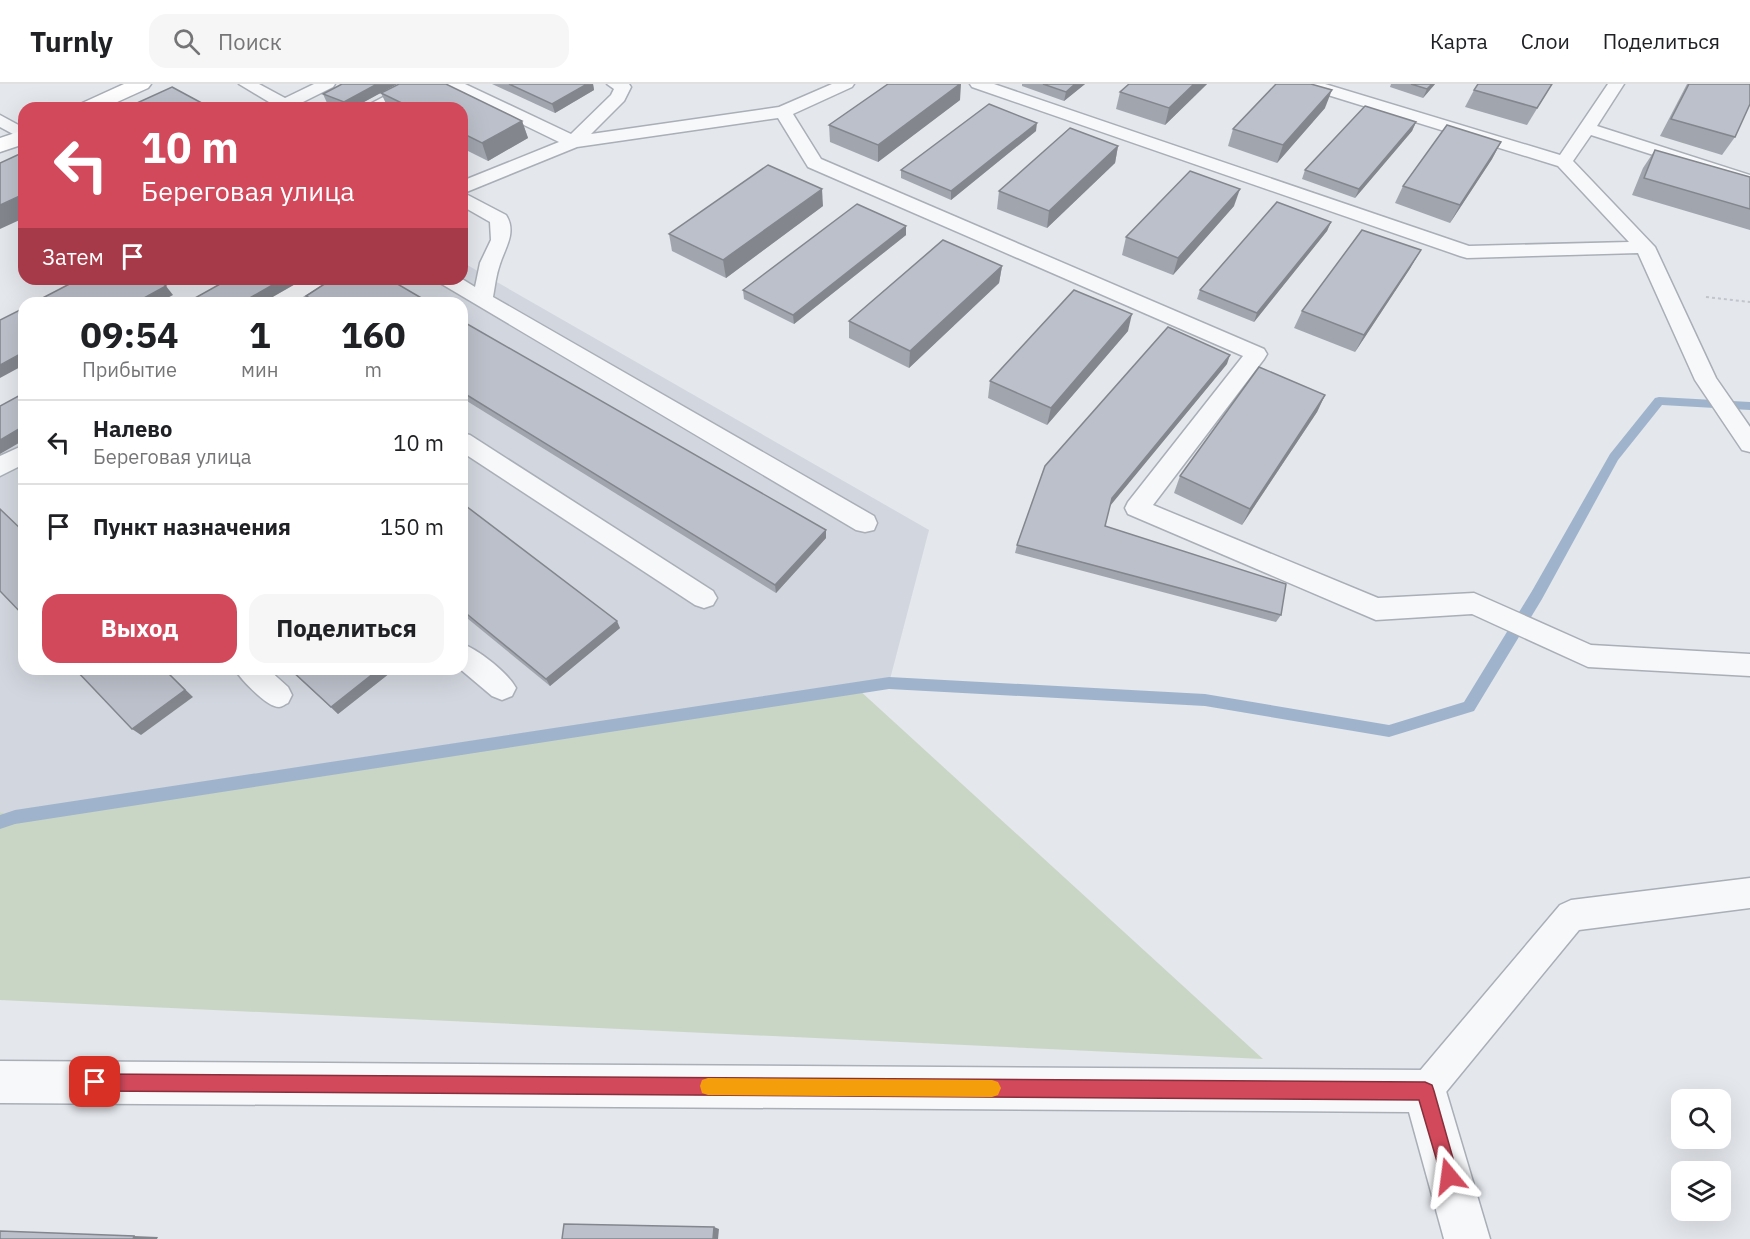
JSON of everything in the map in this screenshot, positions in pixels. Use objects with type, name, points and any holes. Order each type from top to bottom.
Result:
[{"type":"street","points":[[100,102],[141,84]]},
{"type":"street","points":[[0,147],[18,139]]},
{"type":"street","points":[[0,1082],[1425,1091],[1467,1239]]},
{"type":"lane","points":[[247,84],[281,102]]},
{"type":"lane","points":[[295,102],[327,84]]},
{"type":"lane","points":[[387,102],[420,84]]},
{"type":"lane","points":[[452,84],[573,142]]},
{"type":"lane","points":[[573,142],[618,97],[623,87],[615,84]]},
{"type":"lane","points":[[468,186],[573,142],[783,112],[846,84]]},
{"type":"lane","points":[[978,84],[1467,252],[1645,247]]},
{"type":"lane","points":[[1308,84],[1564,162],[1645,247],[1706,381],[1750,444]]},
{"type":"lane","points":[[1564,162],[1616,84]]},
{"type":"lane","points":[[783,112],[814,163],[1256,354],[1137,508],[1376,609],[1474,603],[1588,656],[1750,665]]},
{"type":"lane","points":[[0,120],[18,132]]},
{"type":"lane","points":[[1587,128],[1750,181]]},
{"type":"lane","points":[[468,201],[499,219],[501,240],[489,263],[482,299]]},
{"type":"lane","points":[[288,297],[309,285]]},
{"type":"lane","points":[[458,285],[865,523]]},
{"type":"lane","points":[[468,445],[704,598]]},
{"type":"lane","points":[[468,660],[502,688]]},
{"type":"lane","points":[[256,675],[278,695]]},
{"type":"lane","points":[[1425,1091],[1571,916],[1750,893]]},
{"type":"shaded area","points":[[468,265],[929,530],[889,683],[15,817],[0,812],[0,417],[18,406],[18,675],[468,675],[468,297],[212,297],[232,285],[468,285]]},
{"type":"green space","points":[[858,689],[1263,1059],[0,1000],[0,812],[15,817]]},
{"type":"building","points":[[342,84],[377,84],[344,102],[323,94]]},
{"type":"building","points":[[399,84],[446,84],[522,121],[482,143],[468,136],[468,102],[400,102],[381,93]]},
{"type":"building","points":[[509,84],[587,84],[552,104]]},
{"type":"building","points":[[888,84],[960,84],[878,145],[829,125]]},
{"type":"building","points":[[1043,84],[1075,84],[1066,92]]},
{"type":"building","points":[[1129,84],[1194,84],[1169,108],[1120,92]]},
{"type":"building","points":[[1276,84],[1311,84],[1332,90],[1283,145],[1233,129]]},
{"type":"building","points":[[1411,84],[1432,84],[1427,89]]},
{"type":"building","points":[[1478,84],[1552,84],[1537,108],[1474,90]]},
{"type":"building","points":[[1689,84],[1750,84],[1750,104],[1735,137],[1671,119]]},
{"type":"building","points":[[172,87],[200,102],[139,102]]},
{"type":"building","points":[[989,104],[1037,123],[951,191],[901,170]]},
{"type":"building","points":[[1365,106],[1416,122],[1359,189],[1305,170]]},
{"type":"building","points":[[1447,125],[1501,142],[1460,205],[1403,186]]},
{"type":"building","points":[[1070,128],[1118,146],[1049,211],[999,191]]},
{"type":"building","points":[[1655,150],[1750,177],[1750,209],[1644,178]]},
{"type":"building","points":[[18,155],[18,197],[0,205],[0,163]]},
{"type":"building","points":[[768,165],[822,189],[723,260],[669,234]]},
{"type":"building","points":[[1190,171],[1240,189],[1178,258],[1126,237]]},
{"type":"building","points":[[1277,202],[1331,222],[1257,313],[1200,290]]},
{"type":"building","points":[[857,204],[906,226],[793,315],[743,290]]},
{"type":"building","points":[[1362,230],[1421,250],[1364,335],[1302,311]]},
{"type":"building","points":[[943,240],[1002,266],[910,351],[849,321]]},
{"type":"building","points":[[68,285],[166,286],[146,297],[44,297]]},
{"type":"building","points":[[218,285],[272,285],[252,297],[197,297]]},
{"type":"building","points":[[323,285],[399,285],[420,297],[308,297],[306,296]]},
{"type":"building","points":[[1074,290],[1132,314],[1051,408],[990,381]]},
{"type":"building","points":[[18,311],[18,355],[0,365],[0,320]]},
{"type":"building","points":[[468,324],[826,530],[775,585],[468,396]]},
{"type":"building","points":[[1168,327],[1230,355],[1112,498],[1105,526],[1286,584],[1281,615],[1017,545],[1045,466]]},
{"type":"building","points":[[1259,367],[1325,395],[1250,509],[1180,476]]},
{"type":"building","points":[[18,396],[18,430],[0,440],[0,406]]},
{"type":"building","points":[[468,508],[617,621],[546,679],[468,615]]},
{"type":"building","points":[[0,509],[18,526],[18,610],[0,591]]},
{"type":"building","points":[[81,675],[170,675],[185,690],[132,729]]},
{"type":"building","points":[[296,675],[371,675],[331,707]]},
{"type":"building","points":[[564,1224],[714,1227],[713,1239],[562,1239]]},
{"type":"building","points":[[0,1231],[134,1236],[133,1239],[0,1239]]},
{"type":"waterway","points":[[0,822],[15,817],[889,683],[1205,700],[1389,731],[1469,707],[1537,595],[1614,457],[1659,401],[1750,406]]},
{"type":"slow traffic","points":[[708,1086],[992,1088]]},
{"type":"route","points":[[95,1082],[1425,1091],[1449,1176]]}]
